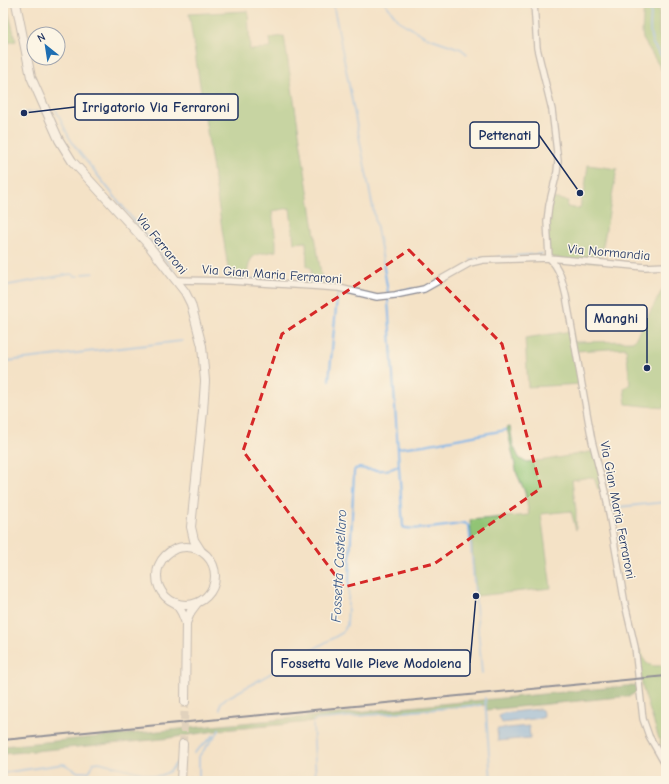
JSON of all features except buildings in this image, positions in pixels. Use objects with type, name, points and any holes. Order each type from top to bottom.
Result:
[{"type":"main road","name":"Via Ferraroni","points":[[16,3],[31,77],[59,140],[72,161],[129,222],[176,280],[185,292],[191,304],[202,346],[204,368],[203,411],[191,526],[180,547]]},
{"type":"main road","name":"Via Ferraroni","points":[[191,526],[194,540],[201,551]]},
{"type":"main road","points":[[185,702],[186,623],[191,611],[197,603],[210,593],[215,578],[212,562],[201,551],[191,547],[180,547],[170,551],[160,563],[157,574],[158,584],[163,594],[166,598],[176,603],[186,605],[197,603]]},
{"type":"main road","points":[[176,603],[186,623]]},
{"type":"main road","points":[[181,781],[183,744]]},
{"type":"street","points":[[534,3],[538,54],[552,110],[558,160],[547,221],[549,258]]},
{"type":"street","name":"Via Gian Maria Ferraroni","points":[[176,280],[230,281],[338,288],[374,297],[390,296],[429,286],[476,261],[549,258],[553,261],[561,276],[566,296],[592,441],[606,496],[625,604],[635,647],[643,719],[666,766]]},
{"type":"street","name":"Via Normandia","points":[[549,258],[645,267],[666,266]]},
{"type":"highlighted area","points":[[409,250],[502,344],[541,488],[434,564],[344,587],[243,451],[282,334]]},
{"type":"green space","points":[[3,3],[6,3],[16,41],[3,44]]},
{"type":"green space","points":[[644,3],[659,3],[659,34],[666,50],[666,77],[643,39]]},
{"type":"green space","points":[[248,11],[250,50],[271,48],[270,38],[284,36],[323,287],[311,286],[311,268],[307,266],[306,242],[294,243],[290,208],[272,211],[276,251],[260,254],[252,258],[245,282],[230,281],[189,14]]},
{"type":"green space","points":[[588,165],[617,169],[600,262],[549,258],[547,227],[551,198],[568,201],[567,207],[580,209],[582,195],[584,195]]},
{"type":"green space","points":[[666,283],[666,401],[664,408],[626,404],[624,389],[630,384],[626,348],[576,351],[582,384],[528,387],[525,338],[572,331],[574,342],[634,341]]},
{"type":"green space","points":[[510,427],[513,445],[519,458],[525,462],[546,460],[595,451],[604,488],[598,489],[594,478],[590,477],[572,480],[576,510],[576,530],[571,511],[541,514],[551,588],[476,596],[470,520],[529,515],[525,492],[517,474],[507,428]]},
{"type":"green space","points":[[641,650],[644,660],[649,665],[666,665],[666,760],[642,686],[638,651]]},
{"type":"green space","points":[[637,685],[638,691],[630,696],[487,710],[485,705],[315,720],[313,722],[222,730],[163,739],[3,754],[3,746]]},
{"type":"water","points":[[539,709],[542,710],[544,717],[502,723],[499,716],[503,713]]},
{"type":"water","points":[[529,726],[530,738],[498,741],[497,729]]},
{"type":"waterway","points":[[333,3],[381,249],[388,293]]},
{"type":"waterway","points":[[385,3],[399,21],[426,37],[461,49],[467,54]]},
{"type":"waterway","points":[[652,3],[650,24],[651,39],[654,46],[666,62]]},
{"type":"waterway","points":[[56,110],[76,148],[174,271]]},
{"type":"waterway","points":[[24,113],[44,111]]},
{"type":"waterway","points":[[497,257],[542,254]]},
{"type":"waterway","points":[[471,260],[482,258]]},
{"type":"waterway","points":[[83,274],[93,273]]},
{"type":"waterway","points":[[3,286],[71,274],[78,276]]},
{"type":"waterway","points":[[230,277],[320,284]]},
{"type":"waterway","points":[[329,380],[338,288]]},
{"type":"waterway","points":[[399,291],[412,289]]},
{"type":"waterway","points":[[388,300],[403,527],[415,529],[465,523],[469,526],[482,673]]},
{"type":"waterway","points":[[7,361],[182,341]]},
{"type":"waterway","points":[[398,448],[424,445],[506,430]]},
{"type":"waterway","name":"Fossetta Castellaro","points":[[220,710],[222,701],[342,633],[347,625],[355,469],[385,470],[395,468],[399,465]]},
{"type":"waterway","points":[[609,508],[666,502]]},
{"type":"waterway","points":[[485,698],[491,781]]},
{"type":"waterway","points":[[313,722],[315,720],[481,705]]},
{"type":"waterway","points":[[313,725],[316,781]]},
{"type":"waterway","name":"Fossetta Castellaro","points":[[199,781],[199,756],[219,729]]},
{"type":"waterway","name":"Fossetta Castellaro","points":[[194,753],[214,735]]},
{"type":"waterway","points":[[3,774],[64,764],[78,772],[88,772],[93,763],[99,762],[158,776],[172,769],[176,763]]},
{"type":"tunnel","points":[[183,744],[185,702]]},
{"type":"railway","points":[[3,740],[666,676]]},
{"type":"place","name":"Irrigatorio Via Ferraroni","points":[[24,113]]},
{"type":"place","name":"Pettenati","points":[[580,193]]},
{"type":"place","name":"Manghi","points":[[647,368]]},
{"type":"place","name":"Fossetta Valle Pieve Modolena","points":[[476,596]]}]
